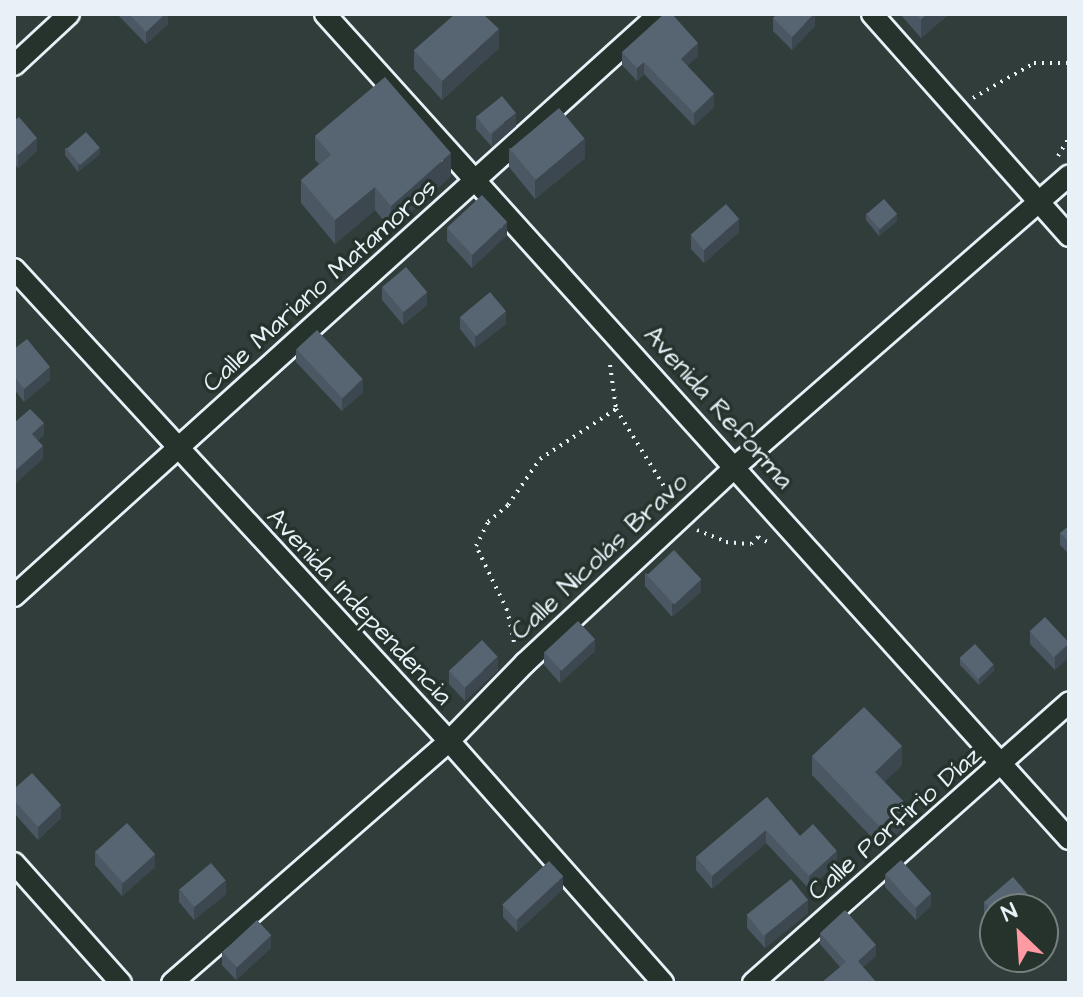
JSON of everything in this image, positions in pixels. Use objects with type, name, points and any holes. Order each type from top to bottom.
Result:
[{"type":"street","points":[[14,65],[69,14]]},
{"type":"street","name":"Avenida Reforma","points":[[325,14],[477,177],[1069,839]]},
{"type":"street","name":"Calle Mariano Matamoros","points":[[14,596],[659,14]]},
{"type":"street","points":[[872,14],[1069,236]]},
{"type":"street","name":"Calle Nicolás Bravo","points":[[172,983],[449,741],[525,663],[736,466],[1069,176]]},
{"type":"street","name":"Avenida Independencia","points":[[14,269],[449,741],[663,983]]},
{"type":"street","name":"Calle Porfirio Díaz","points":[[753,983],[1069,702]]},
{"type":"street","points":[[14,863],[121,983]]},
{"type":"path","points":[[955,108],[1034,63],[1069,63]]},
{"type":"path","points":[[609,362],[616,409],[682,516],[704,537],[751,544],[758,537],[782,548]]},
{"type":"path","points":[[525,663],[476,546],[488,522],[508,505],[540,459],[587,423],[616,409]]},
{"type":"building","points":[[129,14],[165,14],[146,32]]},
{"type":"building","points":[[455,14],[483,14],[499,29],[442,81],[414,50]]},
{"type":"building","points":[[664,14],[672,14],[698,43],[681,59],[714,94],[694,113],[644,62],[637,68],[622,52]]},
{"type":"building","points":[[777,14],[814,14],[792,37],[773,18]]},
{"type":"building","points":[[385,77],[451,153],[391,206],[375,187],[335,220],[301,180],[331,155],[315,136]]},
{"type":"building","points":[[502,96],[516,113],[490,134],[476,117]]},
{"type":"building","points":[[559,108],[585,139],[536,180],[510,149]]},
{"type":"building","points":[[19,117],[37,138],[18,155],[14,150],[14,121]]},
{"type":"building","points":[[86,132],[100,148],[80,165],[66,149]]},
{"type":"building","points":[[482,195],[507,222],[472,255],[447,228]]},
{"type":"building","points":[[884,199],[897,214],[880,229],[867,214]]},
{"type":"building","points":[[726,204],[739,219],[704,250],[691,235]]},
{"type":"building","points":[[406,267],[427,292],[403,312],[382,287]]},
{"type":"building","points":[[490,292],[506,311],[476,336],[460,317]]},
{"type":"building","points":[[317,330],[363,379],[342,398],[297,349]]},
{"type":"building","points":[[27,339],[50,367],[24,389],[14,376],[14,349]]},
{"type":"building","points":[[30,409],[44,423],[32,434],[43,446],[14,472],[14,423]]},
{"type":"building","points":[[1069,526],[1069,542],[1060,533]]},
{"type":"building","points":[[674,550],[701,579],[674,604],[647,575]]},
{"type":"building","points":[[1045,617],[1069,643],[1054,657],[1030,631]]},
{"type":"building","points":[[578,621],[595,639],[561,671],[544,652]]},
{"type":"building","points":[[482,640],[498,657],[465,688],[449,671]]},
{"type":"building","points":[[975,644],[994,665],[978,679],[959,658]]},
{"type":"building","points":[[864,707],[902,746],[875,772],[907,805],[882,829],[812,756]]},
{"type":"building","points":[[32,773],[61,805],[38,827],[14,800],[14,789]]},
{"type":"building","points":[[767,797],[800,836],[813,824],[837,851],[809,876],[766,830],[712,876],[696,857]]},
{"type":"building","points":[[127,823],[155,854],[123,883],[95,852]]},
{"type":"building","points":[[901,860],[931,893],[916,907],[885,874]]},
{"type":"building","points":[[549,861],[563,876],[517,920],[502,905]]},
{"type":"building","points":[[211,863],[226,881],[194,907],[180,889]]},
{"type":"building","points":[[1013,877],[1027,893],[994,893]]},
{"type":"building","points":[[791,879],[808,900],[764,936],[747,915]]},
{"type":"building","points":[[845,910],[876,945],[858,961],[877,983],[821,983],[846,962],[820,933]]},
{"type":"building","points":[[257,920],[271,935],[237,967],[223,952]]}]
